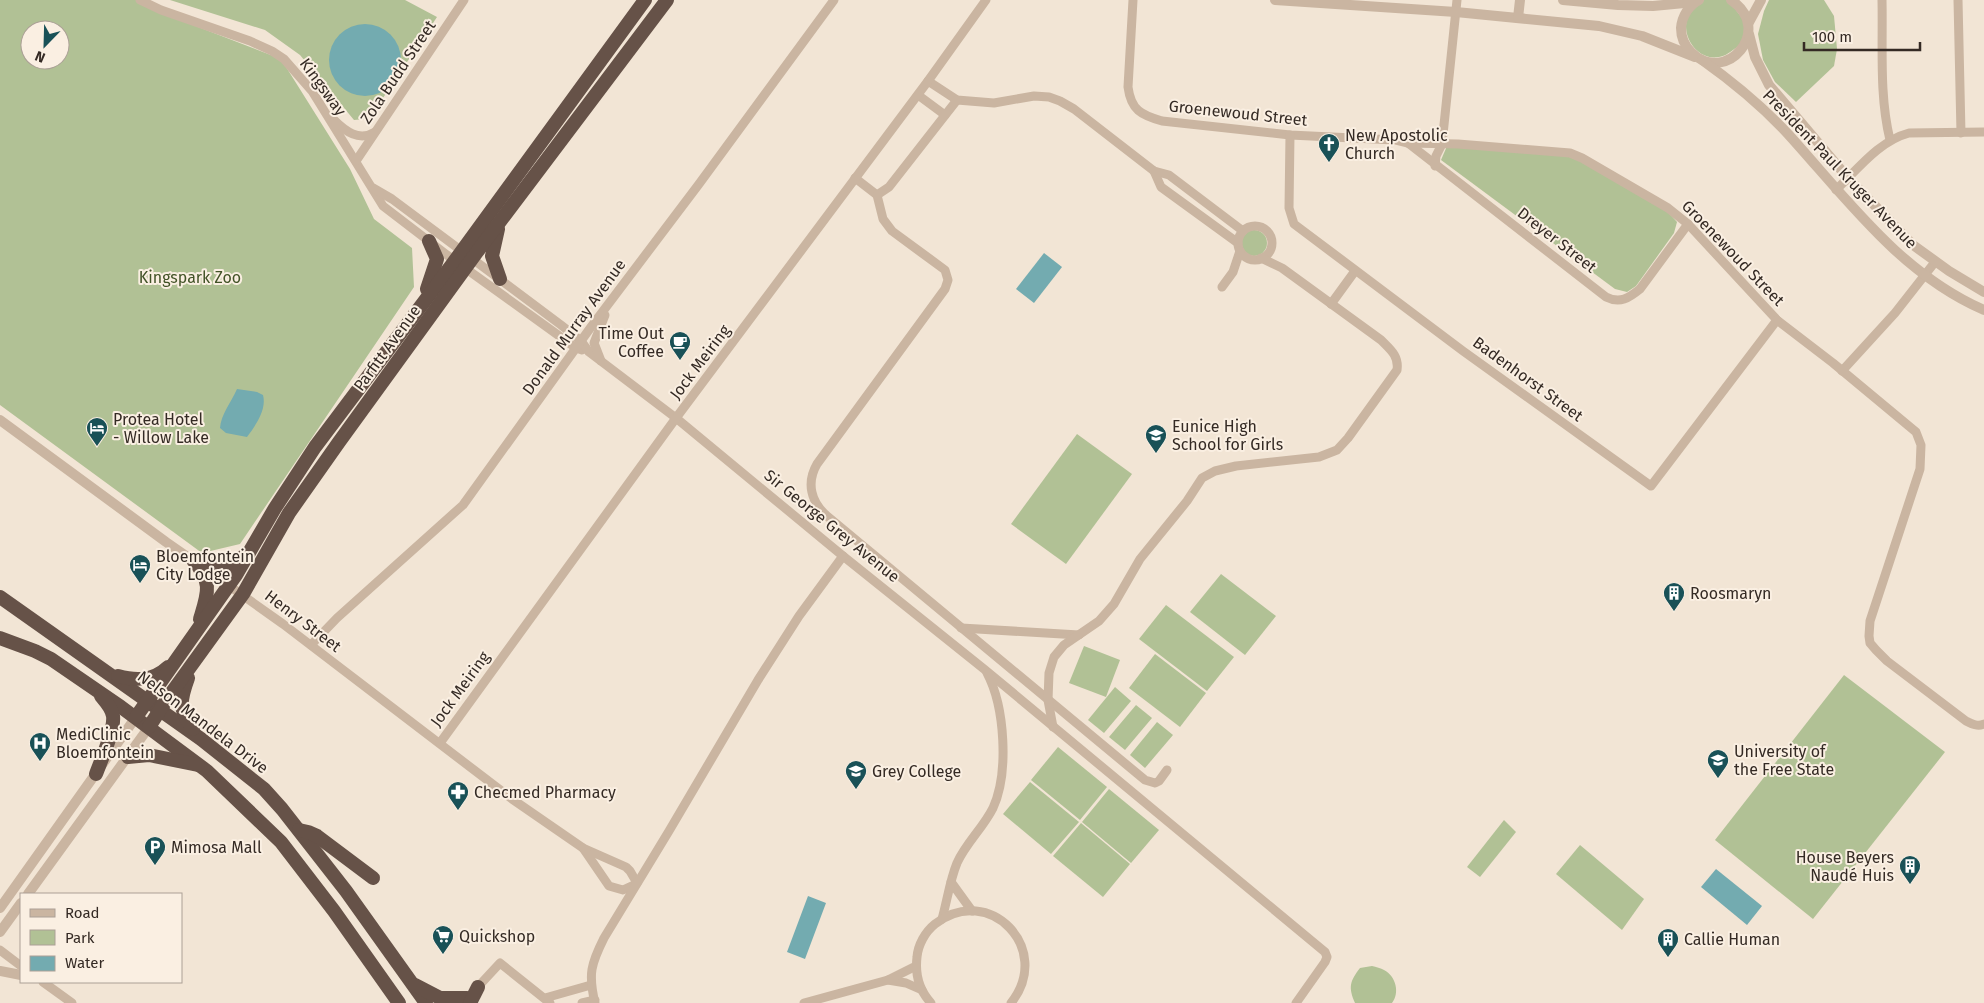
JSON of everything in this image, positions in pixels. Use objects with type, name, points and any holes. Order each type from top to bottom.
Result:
[{"type":"highway","name":"Parfitt Avenue","points":[[149,727],[243,594],[289,512],[370,401],[600,61],[645,0]]},
{"type":"highway","name":"Parfitt Avenue","points":[[136,717],[228,585],[315,447],[420,306],[500,224],[667,0]]},
{"type":"highway","points":[[600,61],[618,51],[642,19],[648,15],[657,14]]},
{"type":"highway","points":[[500,224],[492,256],[500,279]]},
{"type":"highway","points":[[420,306],[437,259],[429,241]]},
{"type":"highway","points":[[315,447],[329,434],[353,404],[359,401],[370,401]]},
{"type":"highway","points":[[193,560],[224,567],[239,561],[250,551]]},
{"type":"highway","points":[[193,560],[202,571],[208,590],[194,634]]},
{"type":"highway","name":"Nelson Mandela Drive","points":[[0,597],[200,739],[264,789],[299,830],[346,891],[426,1003]]},
{"type":"highway","points":[[0,638],[35,651],[95,688],[201,766],[281,842],[334,911],[398,1003]]},
{"type":"highway","points":[[109,674],[132,680],[150,678],[165,670],[177,658]]},
{"type":"highway","points":[[192,665],[181,704],[184,717],[200,739]]},
{"type":"highway","points":[[95,688],[109,707],[114,718],[96,774]]},
{"type":"highway","points":[[128,757],[149,755],[201,766]]},
{"type":"highway","points":[[299,830],[317,836],[373,878]]},
{"type":"highway","points":[[408,980],[440,998],[466,1001],[478,987]]},
{"type":"street","name":"Kingsway","points":[[140,0],[161,10],[250,40],[284,59],[301,77],[383,206],[429,241],[464,260]]},
{"type":"street","name":"Zola Budd Street","points":[[356,161],[464,0]]},
{"type":"street","name":"Donald Murray Avenue","points":[[311,645],[337,618],[462,504],[834,0]]},
{"type":"street","name":"Jock Meiring","points":[[440,743],[676,418],[928,81],[986,0]]},
{"type":"street","name":"Groenewoud Street","points":[[1132,0],[1128,87],[1133,107],[1151,118],[1162,121],[1290,135],[1395,140],[1407,143],[1574,154],[1668,208],[1681,218],[1777,320],[1916,432],[1921,445],[1920,468],[1870,621],[1870,643],[1887,661],[1966,721],[1972,724],[1984,724]]},
{"type":"street","name":"President Paul Kruger Avenue","points":[[1275,0],[1364,3],[1599,26],[1642,36],[1699,58],[1745,92],[1787,133],[1836,190],[1880,236],[1925,276],[1984,310]]},
{"type":"street","points":[[1435,166],[1436,156],[1442,144],[1457,0]]},
{"type":"street","points":[[1518,18],[1520,0]]},
{"type":"street","points":[[1563,0],[1636,6],[1697,1]]},
{"type":"street","name":"President Paul Kruger Avenue","points":[[1731,0],[1745,14],[1755,57],[1769,85],[1848,178],[1896,229],[1935,262],[1984,292]]},
{"type":"street","points":[[1697,1],[1685,14],[1681,29],[1683,40],[1688,49],[1699,58],[1714,63],[1726,61],[1737,55],[1745,45],[1749,29],[1761,0]]},
{"type":"street","points":[[1882,0],[1883,94],[1885,118],[1890,140]]},
{"type":"street","points":[[1958,0],[1961,133]]},
{"type":"street","points":[[928,81],[957,100],[994,103],[1034,96],[1049,97],[1060,101],[1074,109],[1154,171],[1169,175],[1243,231]]},
{"type":"street","points":[[918,94],[945,115]]},
{"type":"street","points":[[877,195],[889,187],[957,100]]},
{"type":"street","points":[[324,112],[354,135],[365,136],[376,131]]},
{"type":"street","points":[[1836,190],[1882,145],[1890,140],[1909,133],[1984,132]]},
{"type":"street","name":"Badenhorst Street","points":[[1290,135],[1288,208],[1294,224],[1463,351],[1651,486],[1777,320]]},
{"type":"street","name":"Dreyer Street","points":[[1407,143],[1606,297],[1613,300],[1621,301],[1631,297],[1640,289],[1688,224]]},
{"type":"street","points":[[1154,171],[1161,187],[1239,247],[1246,258],[1251,260]]},
{"type":"street","points":[[855,178],[877,195],[883,219],[892,231],[945,270],[948,280],[945,289],[817,464],[811,481],[812,493],[817,506],[1145,780],[1155,783],[1159,781],[1167,770]]},
{"type":"street","name":"Kingsway","points":[[373,188],[392,199],[464,260]]},
{"type":"street","name":"Dreyer Street","points":[[1678,236],[1681,218]]},
{"type":"street","points":[[1222,287],[1233,272],[1251,260],[1261,258],[1269,251],[1272,243],[1263,228],[1250,227],[1243,231],[1233,272]]},
{"type":"street","points":[[1269,251],[1282,268]]},
{"type":"street","points":[[1053,727],[1048,700],[1049,672],[1054,657],[1064,645],[1099,621],[1114,604],[1140,560],[1187,501],[1202,478],[1215,471],[1236,466],[1319,457],[1337,450],[1348,438],[1397,370],[1397,359],[1394,353],[1381,340],[1282,268],[1261,258]]},
{"type":"street","name":"Sir George Grey Avenue","points":[[464,260],[500,279],[562,325],[578,345]]},
{"type":"street","name":"Sir George Grey Avenue","points":[[464,260],[676,418],[984,669],[1325,952],[1327,957],[1325,962],[1296,1003]]},
{"type":"street","points":[[1842,371],[1935,262]]},
{"type":"street","points":[[1331,304],[1355,271]]},
{"type":"street","points":[[601,361],[594,343],[612,301]]},
{"type":"street","points":[[562,325],[580,329],[591,327]]},
{"type":"street","name":"Henry Street","points":[[0,420],[243,594],[512,799],[583,848]]},
{"type":"street","points":[[582,1003],[595,1002],[590,973],[595,955],[618,914],[773,655],[843,556]]},
{"type":"street","points":[[961,628],[1079,635]]},
{"type":"street","points":[[942,919],[958,860],[993,808],[1002,777],[1001,714],[994,686],[984,669]]},
{"type":"street","points":[[0,908],[136,717]]},
{"type":"street","points":[[29,893],[149,727]]},
{"type":"street","points":[[57,828],[64,829],[69,827],[102,792]]},
{"type":"street","points":[[583,848],[626,867],[637,884]]},
{"type":"street","points":[[583,848],[606,882],[615,888],[623,890],[637,884]]},
{"type":"street","points":[[951,882],[972,911]]},
{"type":"street","points":[[615,888],[620,904],[618,914]]},
{"type":"street","points":[[0,932],[20,904]]},
{"type":"street","points":[[931,1003],[922,990],[917,978],[918,952],[923,939],[931,928],[942,919],[957,913],[972,911],[989,914],[1004,922],[1019,939],[1025,961],[1023,983],[1011,1003]]},
{"type":"street","points":[[0,950],[20,965]]},
{"type":"street","points":[[478,987],[500,963],[547,1000],[591,985]]},
{"type":"street","points":[[806,1003],[888,980],[916,966]]},
{"type":"street","points":[[0,971],[20,975]]},
{"type":"street","points":[[888,980],[906,983],[922,990]]},
{"type":"street","points":[[44,983],[72,1003]]},
{"type":"green space","name":"Kingspark Zoo","points":[[0,0],[137,0],[149,8],[281,59],[350,169],[374,219],[412,248],[414,287],[240,544],[202,553],[0,405]]},
{"type":"green space","points":[[170,0],[405,0],[437,17],[375,110],[365,119],[354,120],[300,55],[265,30]]},
{"type":"green space","points":[[1704,0],[1728,0],[1746,23],[1741,43],[1720,57],[1709,57],[1698,51],[1691,43],[1687,32],[1687,20],[1692,9]]},
{"type":"green space","points":[[1769,0],[1824,0],[1834,16],[1837,49],[1834,66],[1796,102],[1775,82],[1763,60],[1758,34]]},
{"type":"green space","points":[[1447,146],[1576,157],[1668,212],[1677,222],[1674,233],[1636,286],[1627,292],[1615,289],[1441,160]]},
{"type":"green space","points":[[1254,230],[1263,234],[1267,243],[1263,252],[1254,256],[1245,252],[1241,243],[1245,234]]},
{"type":"green space","points":[[1077,434],[1132,474],[1066,564],[1011,524]]},
{"type":"green space","points":[[1221,574],[1276,616],[1245,655],[1190,612]]},
{"type":"green space","points":[[1166,605],[1234,657],[1207,691],[1139,639]]},
{"type":"green space","points":[[1084,646],[1120,660],[1106,697],[1069,683]]},
{"type":"green space","points":[[1155,654],[1206,693],[1180,727],[1129,688]]},
{"type":"green space","points":[[1844,675],[1945,752],[1813,919],[1715,840]]},
{"type":"green space","points":[[1115,687],[1131,701],[1104,733],[1088,720]]},
{"type":"green space","points":[[1136,705],[1152,718],[1125,750],[1109,737]]},
{"type":"green space","points":[[1157,722],[1173,735],[1145,768],[1130,755]]},
{"type":"green space","points":[[1058,747],[1107,787],[1080,820],[1031,780]]},
{"type":"green space","points":[[1030,782],[1079,822],[1051,854],[1003,814]]},
{"type":"green space","points":[[1109,789],[1159,830],[1131,863],[1082,822]]},
{"type":"green space","points":[[1504,820],[1516,832],[1480,877],[1467,867]]},
{"type":"green space","points":[[1081,823],[1130,864],[1103,897],[1053,856]]},
{"type":"green space","points":[[1580,845],[1644,899],[1622,930],[1556,874]]},
{"type":"green space","points":[[1372,966],[1384,970],[1394,980],[1396,994],[1392,1003],[1355,1003],[1351,993],[1352,981],[1360,968]]},
{"type":"water","points":[[365,24],[385,30],[395,40],[401,60],[395,80],[385,90],[365,96],[345,90],[335,80],[329,60],[335,40],[345,30]]},
{"type":"water","points":[[1044,253],[1062,267],[1034,303],[1016,289]]},
{"type":"water","points":[[237,389],[257,392],[263,395],[262,412],[247,437],[226,433],[220,428],[224,413]]},
{"type":"water","points":[[1716,869],[1762,906],[1747,925],[1701,887]]},
{"type":"water","points":[[808,896],[826,903],[805,959],[787,952]]},
{"type":"place","name":"New Apostolic Church","points":[[1329,163]]},
{"type":"place","name":"Time Out Coffee","points":[[680,361]]},
{"type":"place","name":"Protea Hotel - Willow Lake","points":[[97,447]]},
{"type":"place","name":"Eunice High School for Girls","points":[[1156,454]]},
{"type":"place","name":"Bloemfontein City Lodge","points":[[140,584]]},
{"type":"place","name":"Roosmaryn","points":[[1674,612]]},
{"type":"place","name":"MediClinic Bloemfontein","points":[[40,762]]},
{"type":"place","name":"University of the Free State","points":[[1718,779]]},
{"type":"place","name":"Grey College","points":[[856,790]]},
{"type":"place","name":"Checmed Pharmacy","points":[[458,811]]},
{"type":"place","name":"Mimosa Mall","points":[[155,866]]},
{"type":"place","name":"House Beyers Naudé Huis","points":[[1910,885]]},
{"type":"place","name":"Quickshop","points":[[443,955]]},
{"type":"place","name":"Callie Human","points":[[1668,958]]}]
